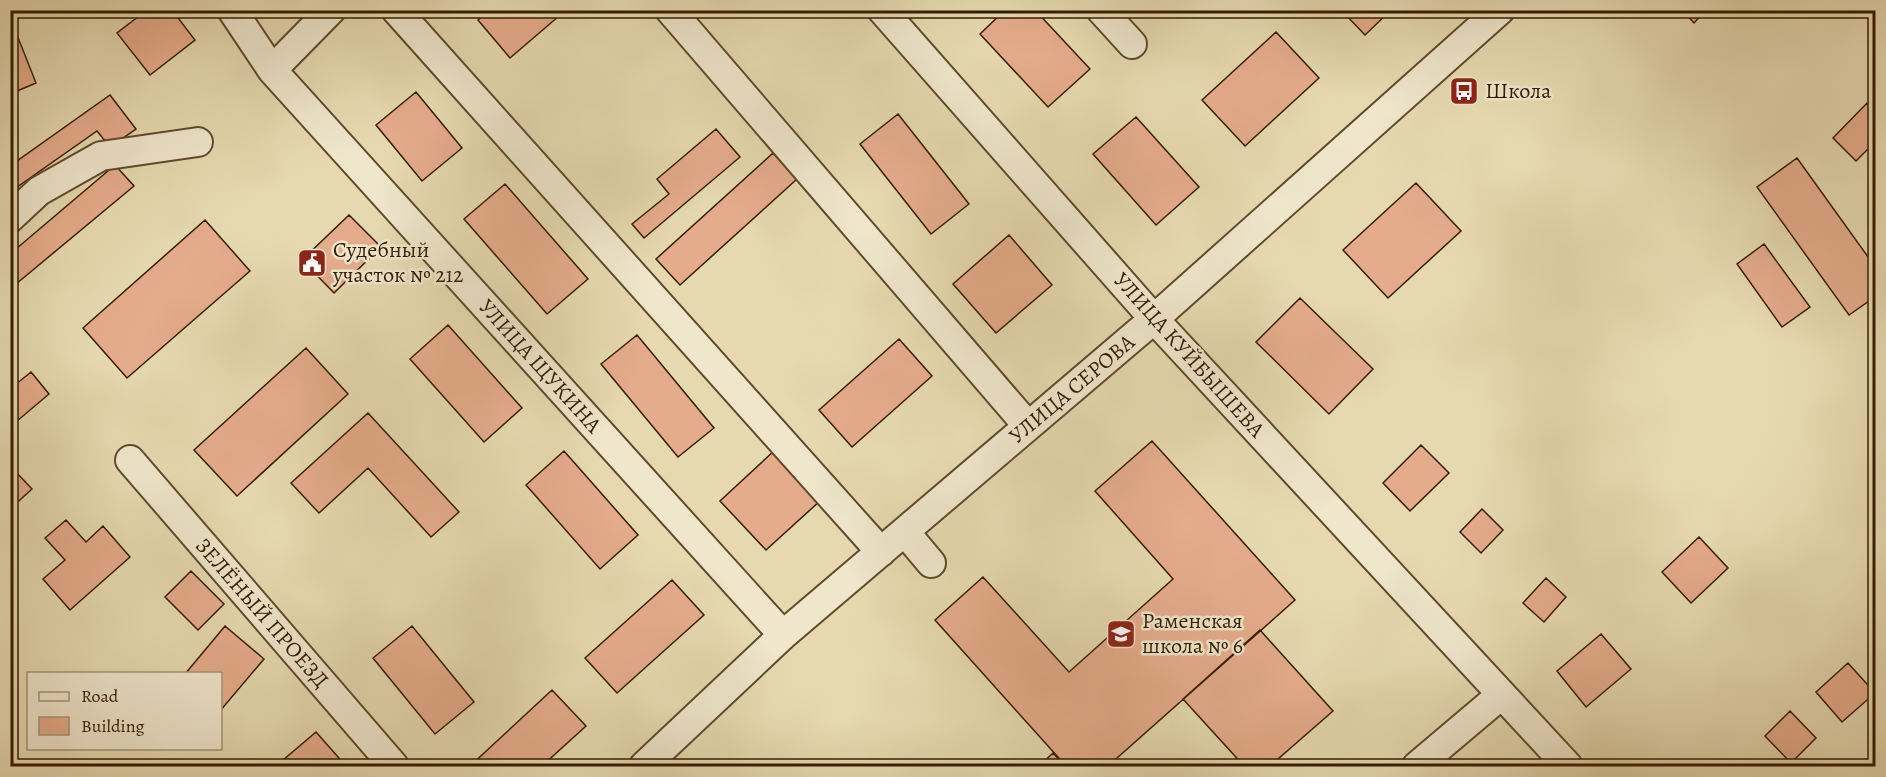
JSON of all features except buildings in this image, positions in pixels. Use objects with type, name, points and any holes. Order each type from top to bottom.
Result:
[{"type":"street","name":"УЛИЦА ЩУКИНА","points":[[232,10],[272,70],[783,635]]},
{"type":"street","points":[[272,70],[331,10]]},
{"type":"street","points":[[396,10],[881,552]]},
{"type":"street","points":[[670,10],[1028,426]]},
{"type":"street","name":"УЛИЦА КУЙБЫШЕВА","points":[[882,10],[1154,318],[1568,766]]},
{"type":"street","points":[[1101,10],[1132,44]]},
{"type":"street","name":"УЛИЦА СЕРОВА","points":[[644,766],[783,635],[1154,318],[1485,15]]},
{"type":"street","points":[[10,218],[39,191],[101,156],[198,142]]},
{"type":"street","name":"ЗЕЛЁНЫЙ ПРОЕЗД","points":[[130,460],[394,766]]},
{"type":"street","points":[[905,532],[931,562]]},
{"type":"street","points":[[1417,766],[1501,695]]},
{"type":"place","name":"Школа","points":[[1464,91]]},
{"type":"place","name":"Судебный участок № 212","points":[[312,263]]},
{"type":"place","name":"Раменская школа № 6","points":[[1121,634]]}]
